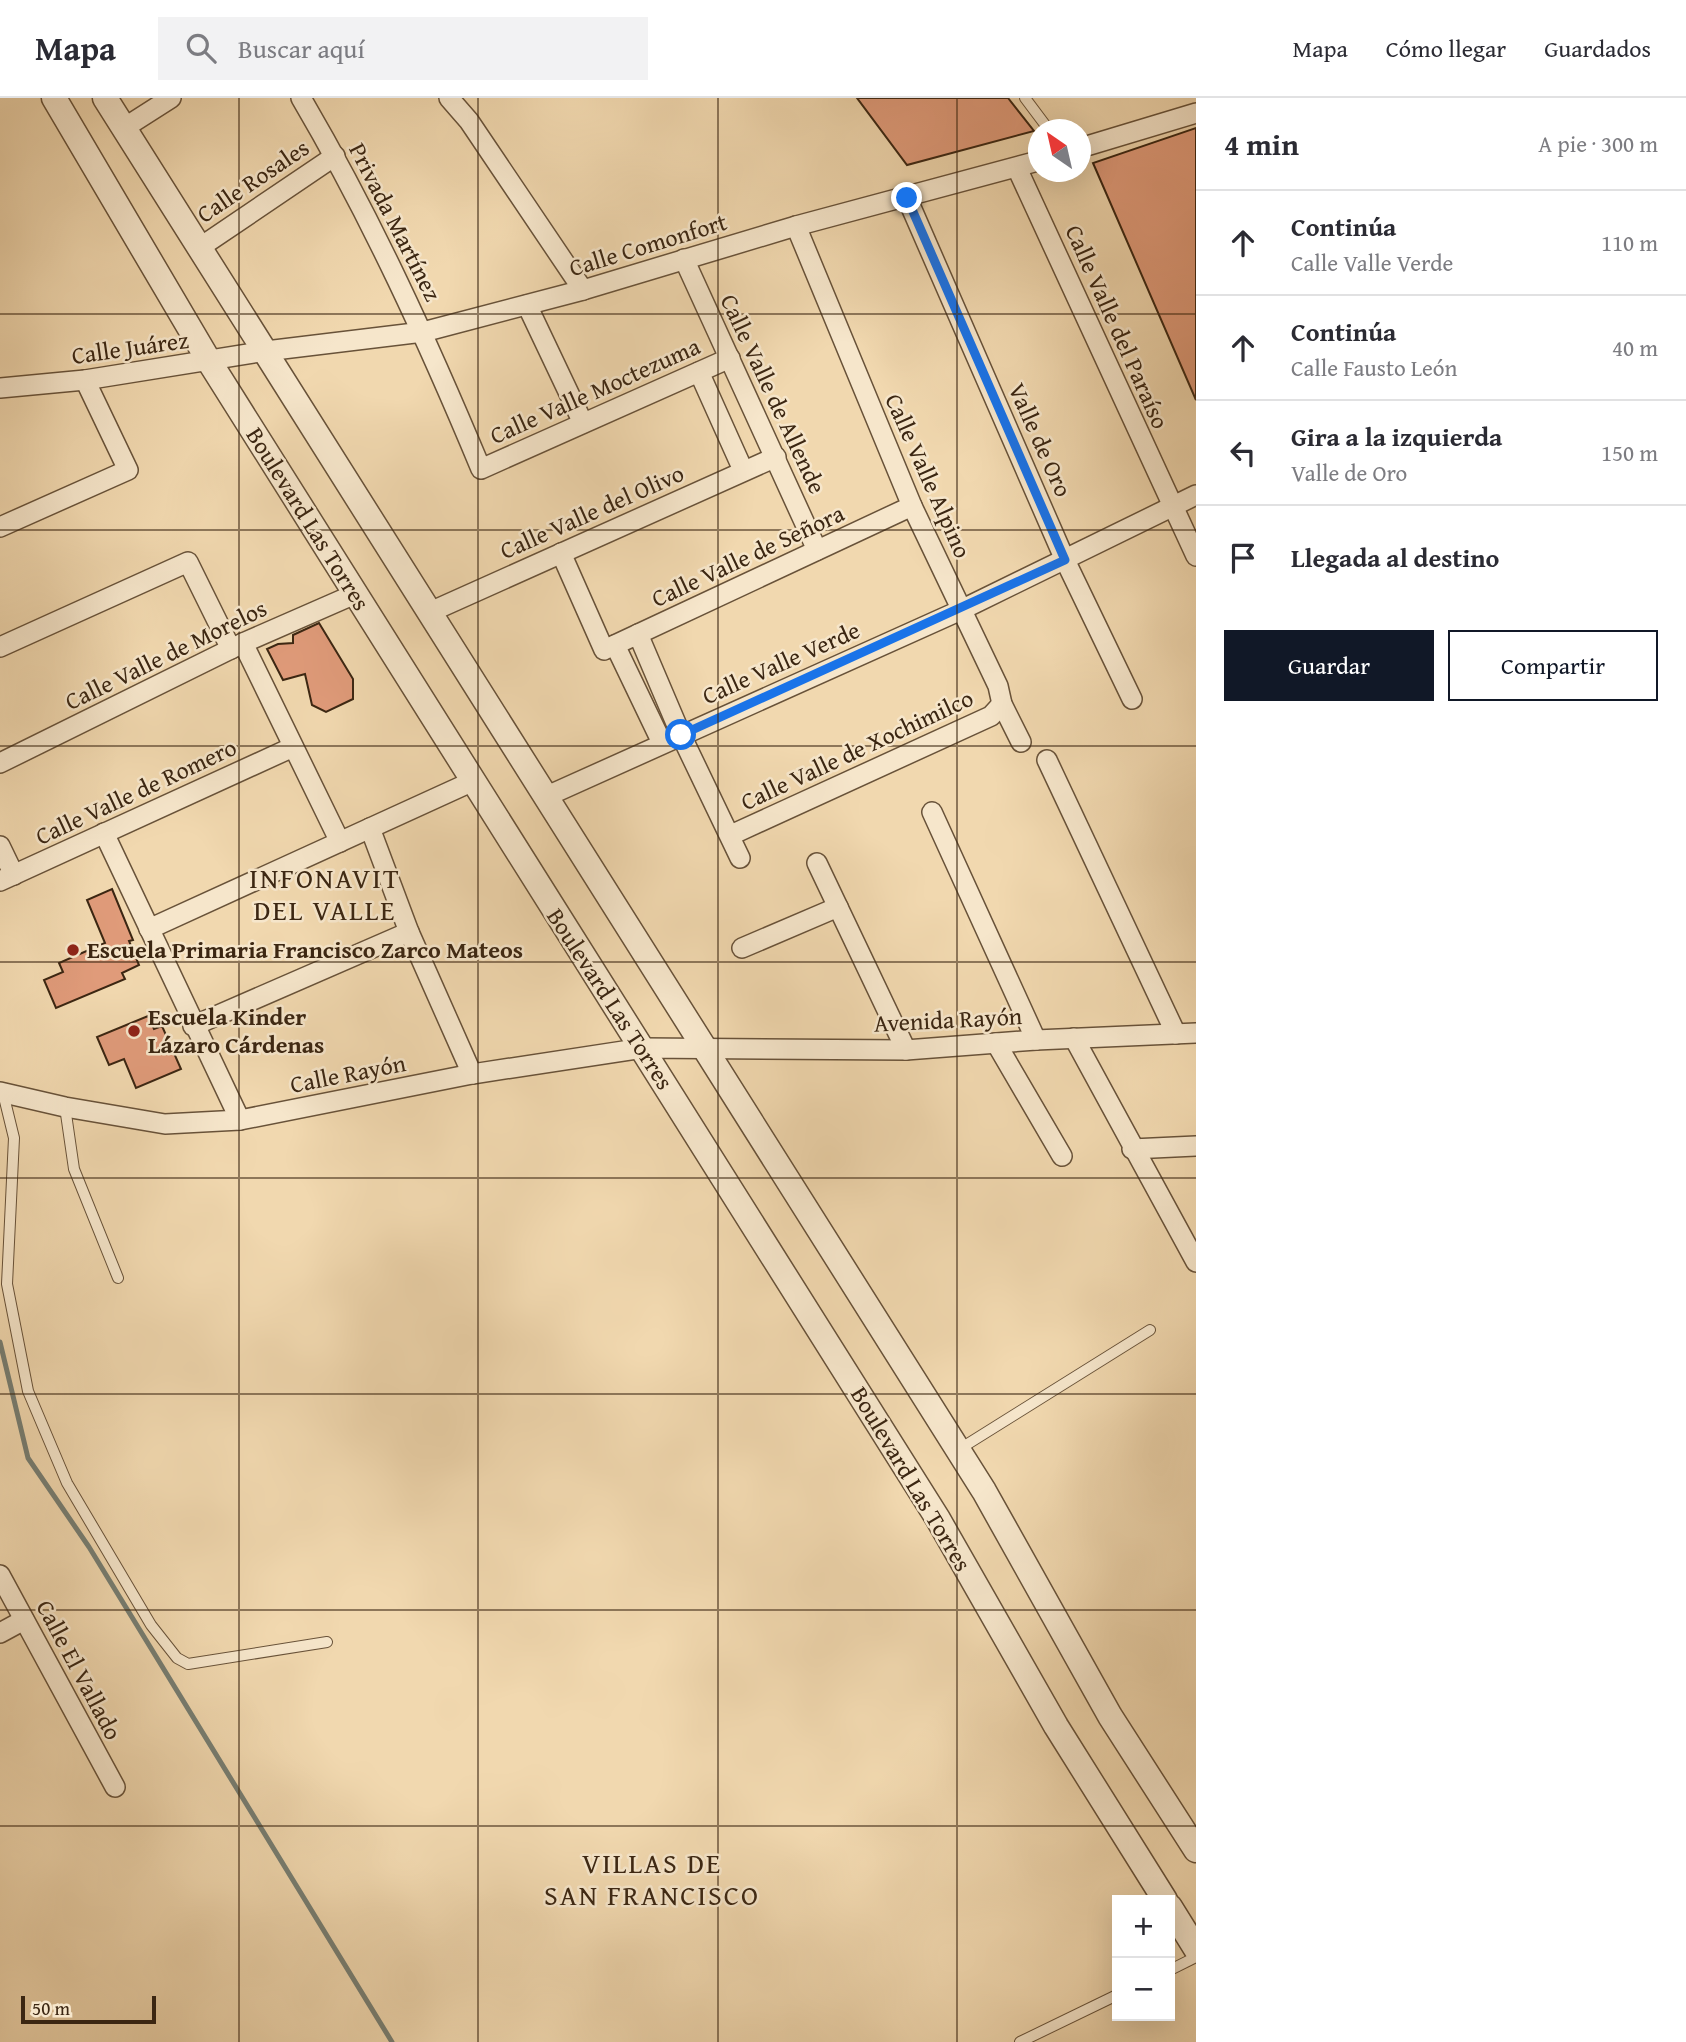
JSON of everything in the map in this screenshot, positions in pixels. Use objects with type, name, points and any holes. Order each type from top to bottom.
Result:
[{"type":"street","name":"Boulevard Las Torres","points":[[54,98],[209,361],[471,782],[643,1048],[939,1520],[1056,1727],[1162,1895]]},
{"type":"street","points":[[105,98],[957,1450],[1110,1716],[1196,1850]]},
{"type":"street","points":[[124,128],[171,98]]},
{"type":"street","name":"Privada Martínez","points":[[301,98],[335,156],[423,332],[481,470]]},
{"type":"street","points":[[449,98],[469,121],[583,290]]},
{"type":"street","points":[[1091,145],[1196,113]]},
{"type":"street","name":"Calle Rosales","points":[[199,247],[335,156]]},
{"type":"street","name":"Calle Comonfort","points":[[266,351],[423,332],[583,290],[796,226],[1028,164]]},
{"type":"street","name":"Calle Valle del Paraíso","points":[[1017,168],[1196,556]]},
{"type":"street","name":"Valle de Oro","points":[[907,198],[1065,560],[1132,699]]},
{"type":"street","name":"Calle Valle Alpino","points":[[796,226],[912,506],[998,686],[1002,704],[1021,742]]},
{"type":"street","name":"Calle Valle de Allende","points":[[684,259],[817,550]]},
{"type":"street","points":[[527,305],[583,423]]},
{"type":"street","name":"Calle Juárez","points":[[0,388],[85,380],[266,351]]},
{"type":"street","name":"Calle Valle Moctezuma","points":[[481,470],[730,358]]},
{"type":"street","points":[[699,372],[743,471]]},
{"type":"street","points":[[0,527],[128,470],[85,380]]},
{"type":"street","name":"Calle Valle del Olivo","points":[[428,612],[776,457]]},
{"type":"street","name":"Calle Valle Verde","points":[[545,797],[961,610],[1196,495]]},
{"type":"street","name":"Calle Valle de Señora","points":[[610,648],[912,506]]},
{"type":"street","points":[[561,553],[662,743]]},
{"type":"street","points":[[0,647],[188,562],[293,747],[340,842]]},
{"type":"street","name":"Calle Valle de Morelos","points":[[0,763],[237,646],[355,594]]},
{"type":"street","points":[[638,635],[681,735],[740,858]]},
{"type":"street","name":"Calle Valle de Xochimilco","points":[[730,835],[991,716],[1002,704]]},
{"type":"street","name":"Calle Valle de Romero","points":[[7,878],[293,747]]},
{"type":"street","points":[[1047,760],[1186,1034]]},
{"type":"street","points":[[149,929],[471,782]]},
{"type":"street","points":[[932,811],[1036,1040]]},
{"type":"street","points":[[370,828],[408,932],[472,1074]]},
{"type":"street","points":[[104,833],[193,1026],[240,1120]]},
{"type":"street","points":[[0,846],[7,878]]},
{"type":"street","points":[[817,863],[906,1050]]},
{"type":"street","points":[[742,948],[838,907]]},
{"type":"street","points":[[193,1026],[408,932]]},
{"type":"street","name":"Avenida Rayón","points":[[703,1048],[906,1050],[1036,1040],[1186,1034]]},
{"type":"street","points":[[1074,1038],[1132,1149],[1190,1242],[1196,1262]]},
{"type":"street","points":[[996,1043],[1062,1156]]},
{"type":"street","name":"Calle Rayón","points":[[1,1090],[65,1107],[165,1124],[240,1120],[472,1074],[643,1048],[703,1048]]},
{"type":"street","points":[[1132,1149],[1196,1146]]},
{"type":"street","name":"Calle El Vallado","points":[[0,1575],[115,1787]]},
{"type":"street","points":[[0,1633],[24,1620]]},
{"type":"street","points":[[1175,1915],[1196,1949]]},
{"type":"lane","points":[[1025,98],[1041,119]]},
{"type":"lane","points":[[1,1090],[14,1138],[7,1284],[28,1391],[67,1483],[151,1625],[177,1658],[188,1664],[327,1642]]},
{"type":"lane","points":[[65,1107],[74,1169],[118,1278]]},
{"type":"lane","points":[[957,1450],[1150,1330]]},
{"type":"lane","points":[[1175,1968],[1196,1957]]},
{"type":"lane","points":[[1020,2042],[1112,1997]]},
{"type":"building","points":[[857,98],[1008,98],[1028,123],[1028,133],[907,165]]},
{"type":"building","points":[[1196,128],[1196,400],[1093,163]]},
{"type":"building","points":[[319,623],[353,679],[353,699],[326,712],[312,705],[305,674],[283,680],[267,649],[278,644],[293,643],[293,635]]},
{"type":"building","points":[[112,889],[133,940],[129,941],[139,965],[122,973],[125,979],[56,1008],[44,980],[63,972],[59,963],[105,943],[87,900]]},
{"type":"building","points":[[148,1016],[154,1029],[162,1026],[181,1069],[136,1088],[124,1059],[109,1065],[97,1037]]},
{"type":"waterway","points":[[0,1342],[28,1458],[89,1547],[392,2042]]},
{"type":"place","name":"Escuela Primaria Francisco Zarco Mateos","points":[[73,950]]},
{"type":"place","name":"Escuela Kinder Lázaro Cárdenas","points":[[134,1031]]},
{"type":"district","name":"INFONAVIT DEL VALLE","points":[[325,894]]},
{"type":"district","name":"VILLAS DE SAN FRANCISCO","points":[[652,1879]]},
{"type":"route","points":[[681,735],[961,610],[1065,560],[907,198]]}]
